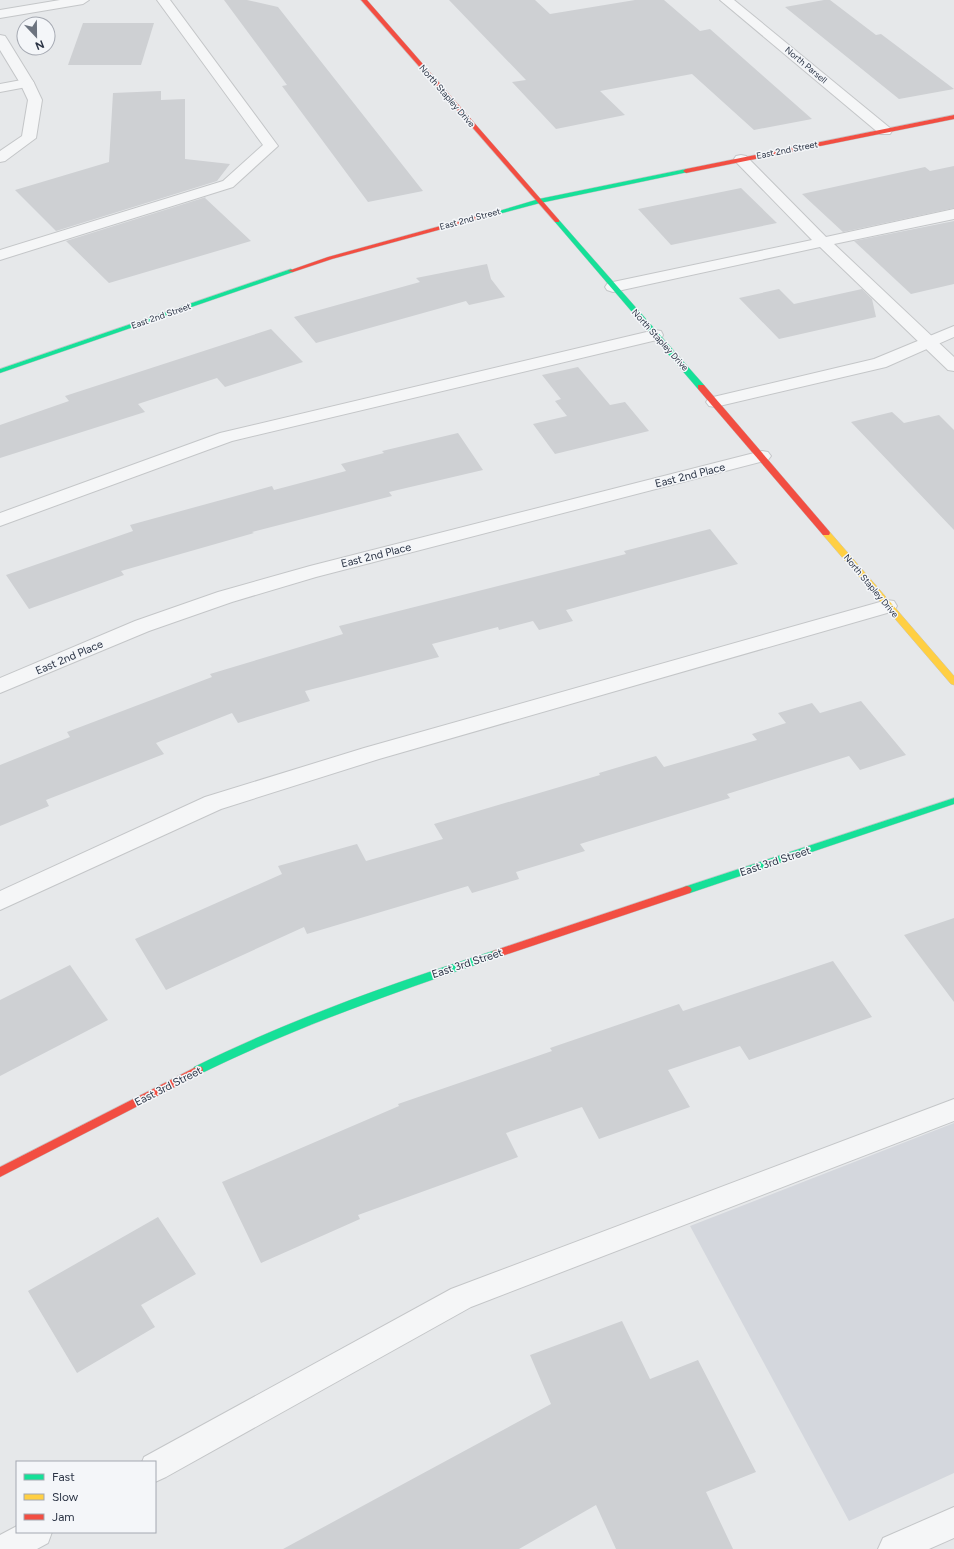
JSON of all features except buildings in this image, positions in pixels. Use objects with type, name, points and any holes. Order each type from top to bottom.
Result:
[{"type":"street","points":[[0,14],[83,0]]},
{"type":"street","points":[[0,256],[228,184],[271,146],[163,0]]},
{"type":"street","name":"North Stapley Drive","points":[[364,0],[762,456],[887,606],[954,682]]},
{"type":"street","name":"North Parsell","points":[[726,0],[885,131]]},
{"type":"street","points":[[0,40],[27,83],[35,100],[29,138],[0,158]]},
{"type":"street","points":[[0,88],[27,83]]},
{"type":"street","name":"East 2nd Street","points":[[0,371],[330,258],[417,232],[539,201],[954,117]]},
{"type":"street","points":[[741,159],[823,242],[954,366]]},
{"type":"street","points":[[613,287],[954,214]]},
{"type":"street","points":[[715,402],[880,363],[954,331]]},
{"type":"street","points":[[0,520],[226,437],[655,335]]},
{"type":"street","name":"East 2nd Place","points":[[0,686],[142,626],[225,597],[303,574],[762,456]]},
{"type":"street","points":[[0,901],[213,803],[372,753],[887,606]]},
{"type":"street","name":"East 3rd Street","points":[[0,1172],[240,1048],[367,997],[954,801]]},
{"type":"street","points":[[156,1466],[462,1298],[954,1110]]},
{"type":"street","points":[[894,1549],[954,1522]]},
{"type":"street","points":[[6,1549],[35,1533]]},
{"type":"shaded area","points":[[954,1123],[954,1473],[849,1521],[690,1226]]},
{"type":"traffic: fast","points":[[495,213],[539,201],[686,171]]},
{"type":"traffic: fast","points":[[557,221],[701,387]]},
{"type":"traffic: fast","points":[[0,371],[291,271]]},
{"type":"traffic: fast","points":[[687,890],[954,801]]},
{"type":"traffic: fast","points":[[198,1070],[270,1036],[345,1006],[496,954]]},
{"type":"traffic: slow","points":[[826,533],[954,682]]},
{"type":"traffic: jam","points":[[364,0],[557,221]]},
{"type":"traffic: jam","points":[[686,171],[954,117]]},
{"type":"traffic: jam","points":[[291,271],[330,258],[495,213]]},
{"type":"traffic: jam","points":[[701,387],[826,533]]},
{"type":"traffic: jam","points":[[496,954],[687,890]]},
{"type":"traffic: jam","points":[[0,1172],[198,1070]]}]
